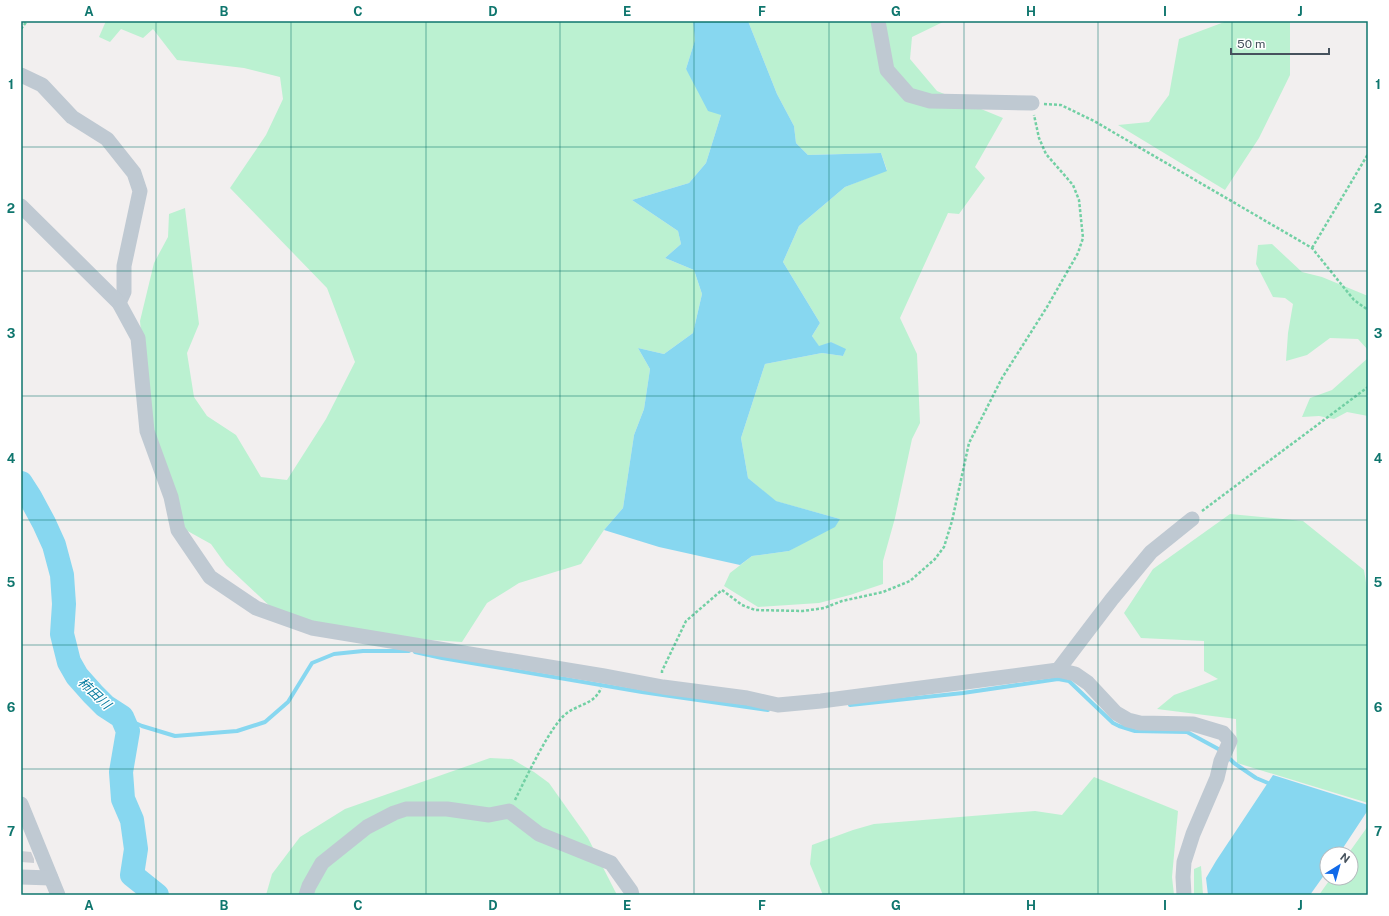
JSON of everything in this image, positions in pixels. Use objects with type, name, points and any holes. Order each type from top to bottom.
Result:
[{"type":"street","points":[[878,21],[887,70],[909,95],[930,101],[1032,103]]},
{"type":"street","points":[[21,75],[42,85],[72,117],[107,139],[134,173],[140,190],[124,266],[124,292],[119,303]]},
{"type":"street","points":[[21,206],[119,303],[138,338],[147,431],[171,497],[178,530],[210,577],[256,608],[312,628],[663,687],[747,698],[778,705],[821,701],[1058,670],[1074,674],[1088,683],[1116,713],[1128,720],[1140,723],[1193,724],[1223,733],[1230,741],[1193,834],[1184,862],[1184,895]]},
{"type":"street","points":[[1058,670],[1112,599],[1151,552],[1192,519]]},
{"type":"street","points":[[21,804],[58,895]]},
{"type":"street","points":[[306,895],[309,886],[322,863],[366,827],[394,813],[406,809],[447,809],[489,815],[509,811],[539,834],[612,863],[631,891],[632,895]]},
{"type":"street","points":[[21,876],[51,878]]},
{"type":"path","points":[[21,29],[27,21]]},
{"type":"path","points":[[663,687],[662,671],[686,621],[722,590],[742,606],[755,610],[803,610],[824,608],[842,601],[883,592],[910,581],[935,559],[944,547],[952,521],[969,443],[1002,378],[1047,307],[1078,253],[1083,238],[1079,200],[1073,184],[1046,154],[1039,138],[1032,103],[1061,105],[1094,121],[1312,248],[1354,300],[1368,310]]},
{"type":"path","points":[[1312,248],[1368,154]]},
{"type":"path","points":[[1192,519],[1368,387]]},
{"type":"path","points":[[509,811],[547,739],[558,722],[566,713],[590,702],[601,690]]},
{"type":"green space","points":[[106,21],[693,21],[695,40],[686,69],[721,115],[706,163],[689,183],[632,200],[678,231],[681,244],[665,258],[694,270],[702,294],[693,333],[664,354],[638,348],[650,369],[644,409],[634,435],[623,508],[604,530],[581,564],[519,583],[487,603],[462,642],[416,639],[314,623],[274,610],[226,565],[211,544],[184,529],[149,419],[140,321],[154,263],[168,237],[169,214],[185,208],[199,324],[187,353],[194,397],[207,416],[236,435],[261,477],[287,480],[326,419],[355,362],[327,288],[230,188],[266,135],[283,99],[280,77],[244,68],[177,60],[153,29],[143,38],[121,29],[110,42],[99,37]]},
{"type":"green space","points":[[748,21],[945,21],[912,37],[910,59],[937,91],[1003,118],[975,167],[985,178],[959,214],[948,213],[900,318],[917,354],[920,423],[912,439],[895,518],[883,561],[883,584],[819,603],[758,607],[724,586],[730,573],[752,556],[789,551],[840,519],[775,501],[748,478],[741,438],[765,364],[822,353],[843,356],[845,350],[831,342],[819,347],[812,336],[820,323],[783,262],[799,226],[845,187],[887,170],[881,153],[808,155],[796,143],[794,126],[777,94]]},
{"type":"green space","points":[[1227,21],[1290,22],[1290,75],[1259,138],[1225,190],[1118,125],[1149,122],[1169,95],[1179,39]]},
{"type":"green space","points":[[1272,244],[1302,272],[1322,277],[1368,296],[1368,350],[1358,339],[1330,338],[1307,355],[1286,361],[1288,333],[1293,304],[1285,298],[1273,297],[1256,264],[1258,245]]},
{"type":"green space","points":[[1368,358],[1368,416],[1347,412],[1334,419],[1319,416],[1302,417],[1310,398],[1332,390]]},
{"type":"green space","points":[[1230,514],[1303,521],[1364,570],[1368,595],[1368,803],[1237,763],[1236,719],[1157,709],[1174,695],[1218,679],[1204,671],[1204,641],[1141,638],[1124,613],[1153,569]]},
{"type":"green space","points":[[490,758],[512,759],[549,783],[588,838],[617,895],[266,895],[272,874],[300,837],[345,809]]},
{"type":"green space","points":[[1094,777],[1178,811],[1172,877],[1174,895],[823,895],[810,864],[812,845],[874,824],[1035,811],[1062,815]]},
{"type":"green space","points":[[1368,826],[1368,895],[1319,895],[1325,886],[1359,886],[1359,846],[1354,846]]},
{"type":"green space","points":[[1201,866],[1203,895],[1194,895],[1194,869]]},
{"type":"water","points":[[693,21],[748,21],[777,94],[794,126],[796,143],[808,155],[881,153],[887,171],[845,187],[799,226],[783,262],[820,323],[812,336],[819,346],[831,342],[846,349],[843,356],[822,353],[765,364],[741,438],[748,478],[776,501],[840,519],[835,527],[789,551],[752,556],[740,565],[659,547],[604,530],[623,508],[634,435],[644,409],[650,369],[638,348],[664,354],[693,333],[702,294],[694,270],[665,258],[681,244],[678,231],[632,200],[689,183],[706,163],[721,115],[708,111],[686,69],[695,40]]},
{"type":"water","points":[[1273,775],[1368,805],[1368,810],[1344,846],[1319,846],[1319,882],[1310,895],[1208,895],[1206,878]]},
{"type":"building","points":[[21,851],[31,852],[34,863],[21,862]]},
{"type":"waterway","name":"柿田川","points":[[21,483],[44,523],[54,545],[62,575],[64,604],[62,634],[69,662],[77,676],[93,694],[105,706],[122,717],[128,731],[121,772],[123,799],[132,820],[136,849],[132,875],[157,895]]},
{"type":"waterway","points":[[122,717],[142,726],[175,736],[237,731],[265,722],[288,702],[312,663],[334,654],[363,651],[409,651]]},
{"type":"waterway","points":[[415,652],[442,658],[642,692],[768,710]]},
{"type":"waterway","points":[[850,705],[963,693],[1058,679],[1069,681],[1113,723],[1119,726],[1135,731],[1187,732],[1222,751]]},
{"type":"waterway","points":[[1227,756],[1234,763],[1256,778],[1268,783]]}]
